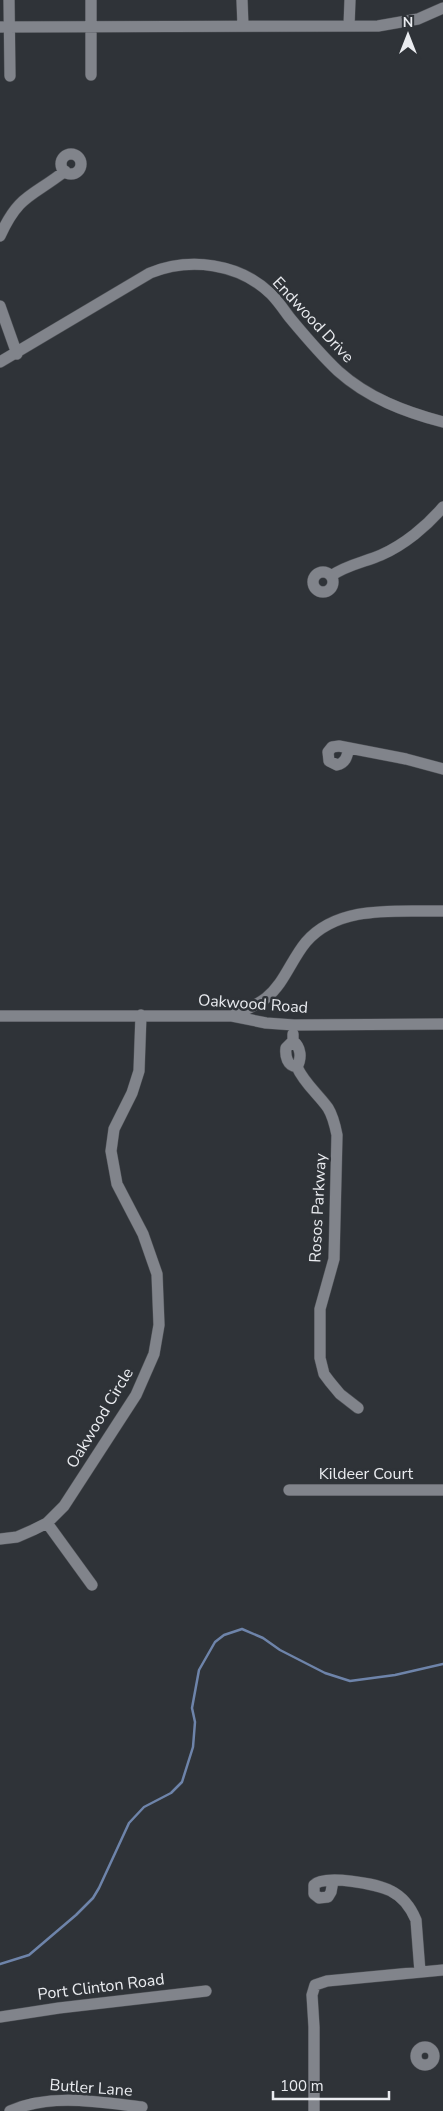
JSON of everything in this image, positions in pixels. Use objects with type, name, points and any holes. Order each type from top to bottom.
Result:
[{"type":"street","points":[[9,0],[5,27],[10,76]]},
{"type":"street","points":[[91,0],[91,75]]},
{"type":"street","points":[[242,0],[243,26]]},
{"type":"street","points":[[349,26],[350,0]]},
{"type":"street","points":[[5,27],[378,26],[405,22],[443,8]]},
{"type":"street","points":[[0,236],[9,216],[19,203],[65,171]]},
{"type":"street","name":"Endwood Drive","points":[[0,362],[17,354],[134,280],[150,272],[175,265],[212,265],[230,269],[246,277],[270,294],[307,338],[338,371],[358,388],[377,399],[411,414],[443,422]]},
{"type":"street","points":[[0,306],[17,354]]},
{"type":"street","points":[[331,576],[340,570],[383,554],[398,546],[414,535],[443,507]]},
{"type":"street","points":[[349,748],[406,759],[443,769]]},
{"type":"street","points":[[232,1016],[265,999],[278,985],[306,941],[325,926],[338,919],[368,913],[443,911]]},
{"type":"street","name":"Oakwood Circle","points":[[0,1539],[17,1537],[47,1523],[72,1495],[136,1395],[149,1369],[157,1341],[160,1306],[154,1261],[137,1221],[117,1184],[110,1151],[114,1129],[132,1093],[139,1071],[141,1015]]},
{"type":"street","name":"Oakwood Road","points":[[0,1016],[232,1016],[266,1023],[294,1025],[443,1024]]},
{"type":"street","name":"Rosos Parkway","points":[[294,1025],[293,1041],[288,1044],[286,1056],[289,1064],[297,1067],[302,1077],[327,1107],[333,1118],[337,1135],[334,1259],[320,1309],[320,1358],[324,1374],[330,1382],[340,1394],[358,1408]]},
{"type":"street","name":"Kildeer Court","points":[[289,1490],[443,1490]]},
{"type":"street","points":[[47,1523],[92,1585]]},
{"type":"street","points":[[333,1881],[380,1886],[401,1898],[413,1912],[416,1920],[420,1972]]},
{"type":"street","points":[[314,2111],[312,1995],[315,1985],[328,1981],[443,1970]]},
{"type":"street","name":"Port Clinton Road","points":[[0,2017],[59,2008],[206,1991]]},
{"type":"street","name":"Butler Lane","points":[[10,2111],[43,2100],[107,2103],[142,2108]]},
{"type":"waterway","points":[[0,1964],[29,1955],[76,1915],[93,1898],[99,1888],[129,1823],[144,1807],[171,1793],[182,1782],[193,1747],[195,1722],[192,1708],[199,1670],[215,1642],[224,1635],[242,1629],[263,1638],[280,1650],[325,1673],[350,1681],[395,1675],[443,1664]]}]
